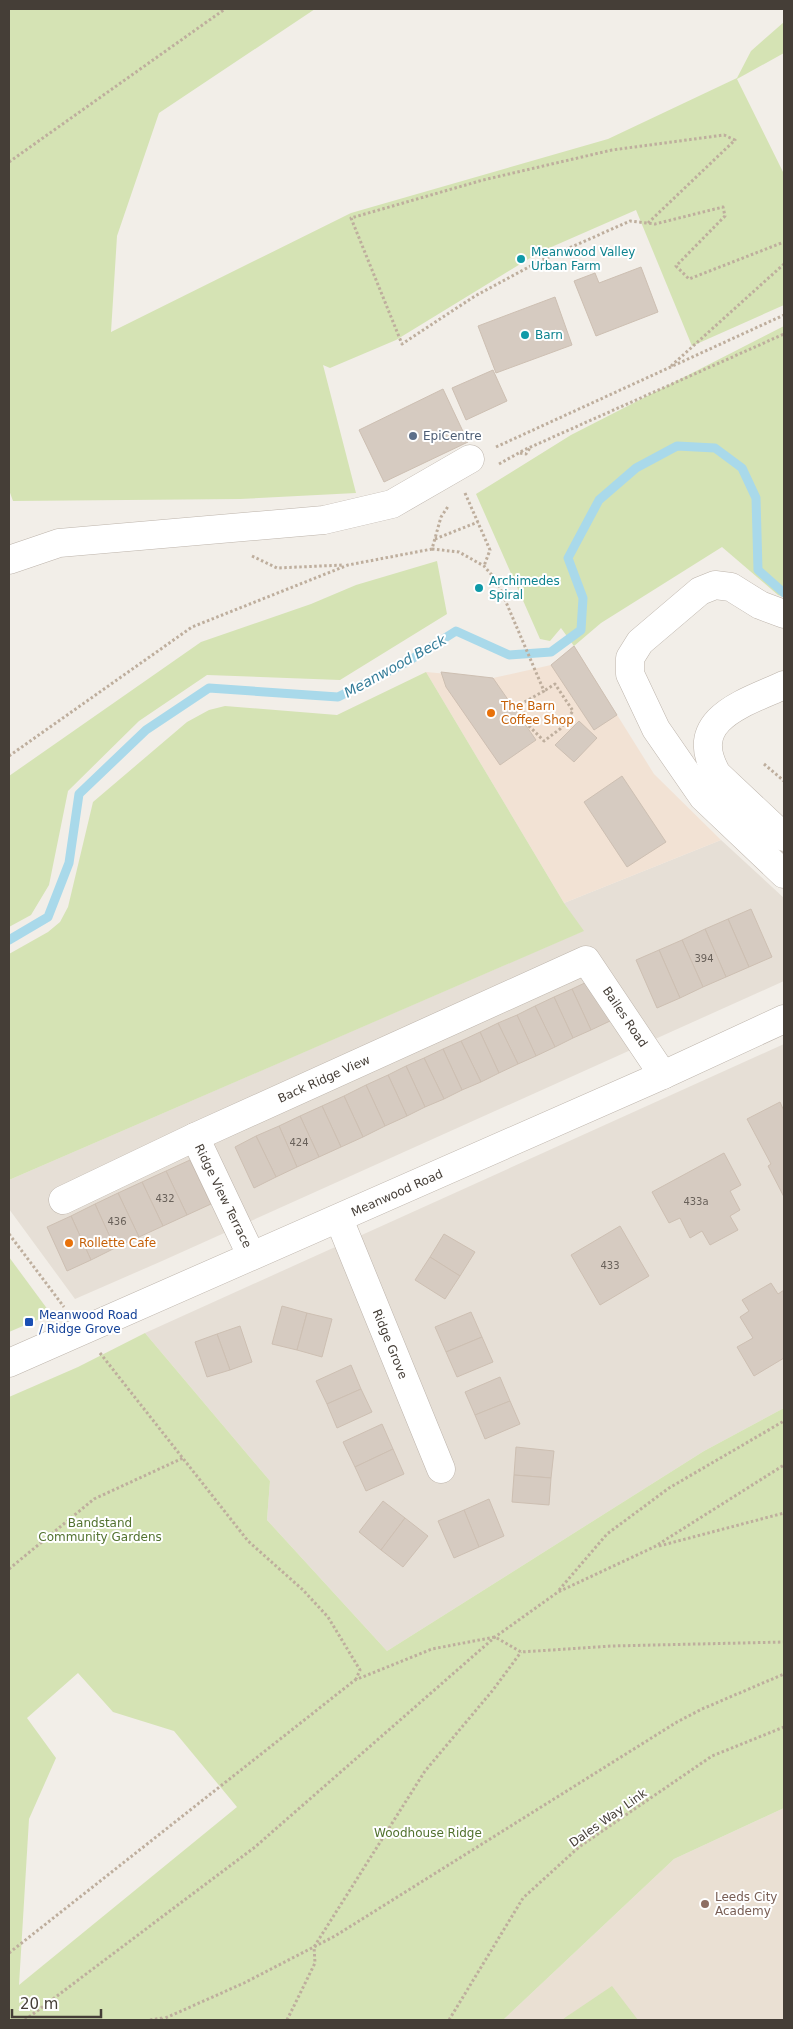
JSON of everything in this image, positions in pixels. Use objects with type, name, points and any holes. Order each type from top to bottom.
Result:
[{"type":"street","points":[[9,560],[59,542],[324,520],[392,504],[470,459]]},
{"type":"street","points":[[784,614],[760,605],[731,587],[715,585],[700,591],[640,642],[630,658],[630,674],[656,729],[703,797],[784,874]]},
{"type":"street","points":[[784,685],[732,709],[713,727],[706,742],[710,760],[717,774],[784,838]]},
{"type":"street","name":"Bailes Road","points":[[586,960],[663,1075]]},
{"type":"street","name":"Back Ridge View","points":[[63,1200],[195,1137],[586,960]]},
{"type":"street","name":"Meanwood Road","points":[[9,1363],[252,1255],[339,1219],[784,1019]]},
{"type":"street","name":"Ridge View Terrace","points":[[195,1137],[252,1255]]},
{"type":"street","name":"Ridge Grove","points":[[339,1219],[441,1469]]},
{"type":"path","points":[[9,162],[225,9]]},
{"type":"path","points":[[648,223],[735,140],[724,135],[612,150],[483,180],[351,218],[402,344],[475,296],[540,261],[630,221],[655,224],[723,207],[725,216],[676,266],[689,279],[784,242]]},
{"type":"path","points":[[668,368],[784,264]]},
{"type":"path","points":[[470,459],[783,317]]},
{"type":"path","points":[[519,452],[526,454],[531,446]]},
{"type":"path","points":[[462,486],[490,550],[484,566]]},
{"type":"path","points":[[435,539],[478,522]]},
{"type":"path","points":[[223,529],[252,556],[276,568],[348,565]]},
{"type":"path","points":[[432,549],[459,552],[484,566],[497,580],[544,691]]},
{"type":"path","points":[[554,684],[572,711],[560,729],[544,741],[528,725],[521,704],[544,691],[554,684]]},
{"type":"path","points":[[764,764],[784,781]]},
{"type":"path","points":[[9,1234],[82,1330],[248,1540],[303,1590],[328,1617],[360,1670],[356,1680]]},
{"type":"path","points":[[558,1592],[607,1534],[668,1488],[784,1421]]},
{"type":"path","points":[[9,1568],[94,1499],[183,1458]]},
{"type":"path","points":[[25,2020],[255,1847],[495,1637],[558,1592],[654,1547],[784,1465]]},
{"type":"path","points":[[654,1547],[784,1513]]},
{"type":"path","points":[[9,1953],[356,1680],[432,1649],[495,1637],[521,1652],[612,1646],[784,1642]]},
{"type":"path","points":[[287,2020],[315,1963],[314,1947],[425,1771],[493,1690],[521,1652]]},
{"type":"path","points":[[150,2020],[164,2017],[244,1983],[336,1936],[678,1722],[702,1709],[784,1674]]},
{"type":"path","name":"Dales Way Link","points":[[449,2020],[523,1898],[578,1847],[712,1756],[784,1727]]},
{"type":"path","points":[[160,2020],[164,2017]]},
{"type":"shaded area","points":[[574,646],[654,774],[721,840],[564,903],[426,672],[493,678],[551,665]]},
{"type":"shaded area","points":[[721,840],[784,898],[784,981],[75,1299],[9,1209],[9,1180],[583,931],[564,903]]},
{"type":"shaded area","points":[[784,1044],[784,1408],[704,1451],[387,1651],[267,1520],[270,1481],[145,1333]]},
{"type":"shaded area","name":"Leeds City Academy","points":[[784,1808],[784,2020],[503,2020],[674,1859]]},
{"type":"green space","points":[[9,9],[315,9],[159,113],[117,236],[111,332],[351,213],[608,139],[737,78],[751,51],[784,22],[784,53],[737,79],[784,174],[784,305],[692,346],[636,210],[540,252],[396,340],[330,368],[323,365],[356,493],[240,499],[13,501],[9,490]]},
{"type":"green space","points":[[784,326],[784,597],[778,595],[722,547],[601,623],[574,646],[561,628],[550,641],[540,639],[476,494],[571,435]]},
{"type":"green space","points":[[437,561],[447,614],[340,680],[207,675],[139,721],[68,791],[49,885],[31,915],[9,927],[9,776],[201,642],[311,604],[356,585]]},
{"type":"green space","points":[[426,672],[564,903],[584,931],[9,1180],[9,954],[48,932],[60,922],[68,907],[93,802],[187,722],[209,710],[225,706],[337,715]]},
{"type":"green space","points":[[9,1257],[51,1314],[9,1332]]},
{"type":"green space","name":"Woodhouse Ridge","points":[[145,1333],[270,1481],[267,1520],[387,1651],[704,1451],[784,1408],[784,1808],[674,1859],[503,2020],[9,2020],[9,1397],[78,1367]],"holes":[[[78,1673],[113,1712],[174,1731],[237,1807],[19,1985],[29,1819],[56,1758],[27,1718]]]},
{"type":"green space","points":[[612,1986],[638,2020],[562,2020],[566,2017]]},
{"type":"building","points":[[641,267],[658,312],[596,336],[574,281],[595,273],[599,283]]},
{"type":"building","name":"Barn","points":[[555,297],[572,345],[496,373],[478,326]]},
{"type":"building","points":[[493,370],[507,401],[466,420],[452,388]]},
{"type":"building","name":"EpiCentre","points":[[443,389],[468,442],[384,482],[359,430]]},
{"type":"building","points":[[574,646],[617,715],[594,730],[551,665]]},
{"type":"building","name":"The Barn Coffee Shop","points":[[441,672],[493,678],[536,740],[500,765],[446,687]]},
{"type":"building","points":[[579,721],[597,738],[574,762],[555,745]]},
{"type":"building","points":[[622,776],[666,842],[627,867],[584,802]]},
{"type":"building","points":[[751,909],[772,957],[749,967],[728,919]]},
{"type":"building","points":[[728,919],[749,967],[726,977],[705,929]]},
{"type":"building","points":[[705,929],[726,977],[703,987],[682,940]]},
{"type":"building","points":[[682,940],[703,987],[680,998],[659,950]]},
{"type":"building","points":[[659,950],[680,998],[657,1008],[636,960]]},
{"type":"building","points":[[591,980],[610,1021],[591,1030],[572,989]]},
{"type":"building","points":[[572,989],[591,1030],[573,1038],[554,997]]},
{"type":"building","points":[[554,997],[573,1038],[555,1047],[535,1006]]},
{"type":"building","points":[[535,1006],[555,1047],[536,1056],[517,1015]]},
{"type":"building","points":[[517,1015],[536,1056],[518,1064],[498,1023]]},
{"type":"building","points":[[498,1023],[518,1064],[499,1073],[480,1032]]},
{"type":"building","points":[[480,1032],[499,1073],[481,1082],[461,1041]]},
{"type":"building","points":[[461,1041],[481,1082],[462,1090],[443,1049]]},
{"type":"building","points":[[443,1049],[462,1090],[444,1099],[424,1058]]},
{"type":"building","points":[[424,1058],[444,1099],[425,1107],[406,1066]]},
{"type":"building","points":[[406,1066],[425,1107],[407,1116],[388,1075]]},
{"type":"building","points":[[388,1075],[407,1116],[385,1126],[366,1085]]},
{"type":"building","points":[[366,1085],[385,1126],[363,1137],[344,1096]]},
{"type":"building","points":[[344,1096],[363,1137],[341,1147],[322,1106]]},
{"type":"building","points":[[780,1102],[784,1111],[784,1197],[768,1166],[771,1164],[747,1119]]},
{"type":"building","points":[[322,1106],[341,1147],[319,1157],[300,1116]]},
{"type":"building","points":[[300,1116],[319,1157],[297,1167],[279,1126]]},
{"type":"building","points":[[279,1126],[297,1167],[276,1177],[256,1136]]},
{"type":"building","points":[[256,1136],[276,1177],[254,1188],[235,1147]]},
{"type":"building","points":[[724,1153],[741,1185],[730,1191],[740,1210],[730,1216],[738,1230],[710,1245],[702,1231],[690,1238],[680,1218],[669,1223],[652,1192]]},
{"type":"building","points":[[190,1160],[211,1204],[187,1215],[166,1171]]},
{"type":"building","points":[[166,1171],[187,1215],[163,1226],[142,1182]]},
{"type":"building","points":[[142,1182],[163,1226],[139,1237],[118,1193]]},
{"type":"building","points":[[118,1193],[139,1237],[115,1248],[95,1204]]},
{"type":"building","points":[[95,1204],[115,1248],[91,1260],[71,1216]]},
{"type":"building","name":"Rollette Cafe","points":[[71,1216],[91,1260],[67,1271],[47,1227]]},
{"type":"building","points":[[620,1226],[649,1276],[600,1305],[571,1255]]},
{"type":"building","points":[[444,1234],[475,1252],[460,1276],[430,1257]]},
{"type":"building","points":[[430,1257],[460,1276],[445,1299],[415,1280]]},
{"type":"building","points":[[771,1283],[778,1294],[784,1290],[784,1358],[754,1376],[737,1347],[753,1338],[740,1317],[749,1311],[742,1300]]},
{"type":"building","points":[[282,1306],[307,1313],[297,1350],[272,1344]]},
{"type":"building","points":[[471,1312],[482,1337],[446,1352],[435,1327]]},
{"type":"building","points":[[307,1313],[332,1319],[322,1357],[297,1350]]},
{"type":"building","points":[[240,1326],[252,1362],[230,1370],[217,1334]]},
{"type":"building","points":[[217,1334],[230,1370],[207,1377],[195,1342]]},
{"type":"building","points":[[482,1337],[493,1362],[457,1377],[446,1352]]},
{"type":"building","points":[[351,1365],[361,1389],[327,1404],[316,1381]]},
{"type":"building","points":[[500,1377],[510,1401],[475,1415],[465,1392]]},
{"type":"building","points":[[361,1389],[372,1412],[337,1428],[327,1404]]},
{"type":"building","points":[[510,1401],[520,1424],[485,1439],[475,1415]]},
{"type":"building","points":[[382,1424],[393,1449],[355,1467],[343,1442]]},
{"type":"building","points":[[516,1447],[554,1451],[551,1478],[514,1475]]},
{"type":"building","points":[[393,1449],[404,1474],[366,1491],[355,1467]]},
{"type":"building","points":[[514,1475],[551,1478],[549,1505],[512,1502]]},
{"type":"building","points":[[489,1499],[504,1536],[479,1547],[464,1510]]},
{"type":"building","points":[[383,1501],[405,1518],[381,1550],[359,1532]]},
{"type":"building","points":[[464,1510],[479,1547],[454,1558],[438,1521]]},
{"type":"building","points":[[405,1518],[428,1536],[403,1567],[381,1550]]},
{"type":"waterway","name":"Meanwood Beck","points":[[9,940],[48,917],[69,863],[79,794],[146,730],[209,688],[338,697],[407,662],[456,631],[509,655],[551,652],[581,630],[583,598],[568,558],[599,500],[636,468],[677,446],[715,448],[742,468],[756,498],[758,570],[784,593]]},
{"type":"place","name":"Meanwood Valley Urban Farm","points":[[521,259]]},
{"type":"place","name":"Barn","points":[[525,335]]},
{"type":"place","name":"EpiCentre","points":[[413,436]]},
{"type":"place","name":"Archimedes Spiral","points":[[479,588]]},
{"type":"place","name":"The Barn Coffee Shop","points":[[491,713]]},
{"type":"place","name":"Rollette Cafe","points":[[69,1243]]},
{"type":"place","name":"Meanwood Road / Ridge Grove","points":[[29,1322]]},
{"type":"place","name":"Leeds City Academy","points":[[705,1904]]},
{"type":"park label","name":"Bandstand Community Gardens","points":[[100,1530]]}]
